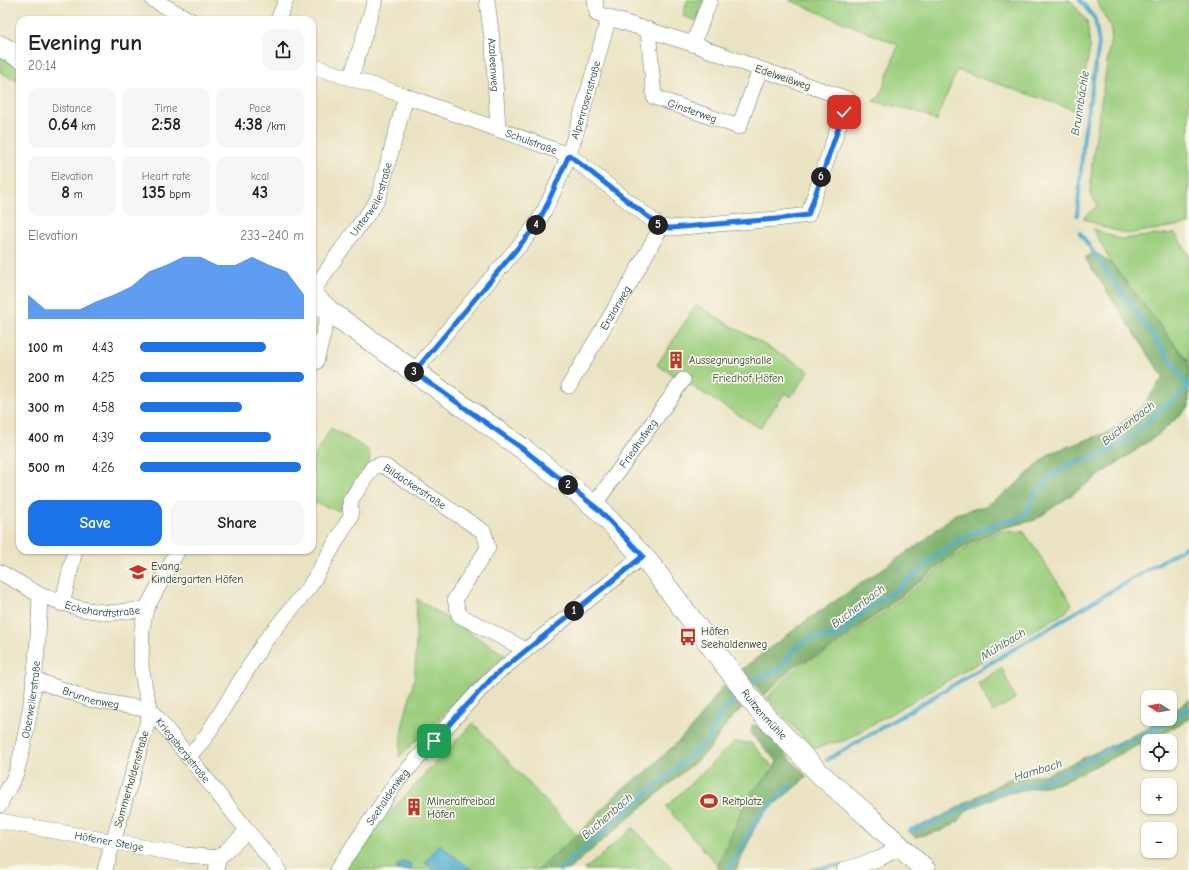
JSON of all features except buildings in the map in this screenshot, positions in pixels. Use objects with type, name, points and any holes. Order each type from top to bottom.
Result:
[{"type":"street","points":[[153,0],[183,16]]},
{"type":"street","points":[[280,16],[286,0]]},
{"type":"street","points":[[351,78],[375,0]]},
{"type":"street","name":"Azaleenweg","points":[[487,0],[493,47],[498,128]]},
{"type":"street","points":[[693,44],[710,0]]},
{"type":"street","name":"Edelweißweg","points":[[600,10],[648,29],[848,99],[808,215],[679,228],[661,227]]},
{"type":"street","name":"Alpenrosenstraße","points":[[414,372],[536,226],[545,209],[569,155],[600,10]]},
{"type":"street","name":"Ginsterweg","points":[[648,29],[654,97],[739,127],[760,69]]},
{"type":"street","points":[[0,46],[16,55]]},
{"type":"street","name":"Schulstraße","points":[[316,67],[406,96],[498,128],[569,155],[661,227]]},
{"type":"street","name":"Unterweilerstraße","points":[[316,286],[375,204],[379,196],[406,96]]},
{"type":"street","name":"Enzianweg","points":[[569,386],[661,227]]},
{"type":"street","name":"Ruitzenmühle","points":[[316,299],[329,311],[523,449],[594,505],[646,559],[748,697],[793,747],[820,774],[868,816],[925,870]]},
{"type":"street","points":[[316,362],[329,311]]},
{"type":"street","name":"Friedhofweg","points":[[594,505],[682,380]]},
{"type":"street","name":"Bildackerstraße","points":[[188,757],[205,738],[265,641],[310,586],[351,516],[350,501],[373,467],[379,465],[386,467],[484,532],[488,548],[455,599],[459,615],[526,650]]},
{"type":"street","points":[[62,604],[74,554]]},
{"type":"street","name":"Eckehardtstraße","points":[[0,572],[40,595],[62,604],[81,609],[111,613],[146,609],[176,554]]},
{"type":"street","name":"Seehaldenweg","points":[[337,870],[398,780],[477,693],[493,677],[526,650],[646,559]]},
{"type":"street","name":"Oberweilerstraße","points":[[1,799],[16,773],[31,712],[39,626],[40,595]]},
{"type":"street","name":"Kriegsbergstraße","points":[[146,609],[142,629],[141,665],[144,689],[151,710],[247,831],[280,870]]},
{"type":"street","name":"Brunnenweg","points":[[34,679],[92,700],[151,710]]},
{"type":"street","name":"Sommerhaldenstraße","points":[[105,870],[151,710]]},
{"type":"street","name":"Höfener Steige","points":[[0,822],[186,855],[217,864]]},
{"type":"street","points":[[217,864],[247,831]]},
{"type":"street","points":[[844,870],[881,858],[900,847]]},
{"type":"green space","points":[[687,0],[704,0],[697,21],[683,16]]},
{"type":"green space","points":[[789,0],[1070,0],[1087,21],[1090,47],[1078,111],[957,70],[936,122],[931,118],[916,112],[873,101],[880,96],[898,45]]},
{"type":"green space","points":[[1096,0],[1189,0],[1189,224],[1127,234],[1103,227],[1083,218],[1098,205],[1090,194],[1092,163],[1112,30]]},
{"type":"green space","points":[[0,53],[16,61],[16,81],[0,72]]},
{"type":"green space","points":[[1093,229],[1120,239],[1175,233],[1189,255],[1189,359],[1187,360],[1112,264]]},
{"type":"green space","points":[[1094,251],[1112,264],[1187,360],[1189,360],[1189,407],[1158,435],[1035,520],[999,529],[963,548],[878,614],[826,651],[797,663],[764,696],[742,669],[810,618],[922,542],[955,514],[985,506],[1012,488],[1050,453],[1111,431],[1142,407],[1163,377],[1085,258]]},
{"type":"green space","name":"Friedhof Höfen","points":[[696,305],[809,371],[791,397],[785,393],[760,428],[657,365]]},
{"type":"green space","points":[[331,428],[367,449],[370,455],[369,462],[339,511],[316,503],[316,454]]},
{"type":"green space","points":[[1000,531],[1024,532],[1072,604],[1066,612],[844,741],[831,743],[814,749],[767,698],[799,664],[825,653],[878,617],[964,550]]},
{"type":"green space","points":[[417,599],[505,655],[399,757],[402,728],[415,676]]},
{"type":"green space","points":[[1002,668],[1015,699],[993,712],[978,683]]},
{"type":"green space","points":[[724,685],[742,708],[727,723],[708,751],[568,870],[537,870],[577,835],[623,788],[645,773],[690,730]]},
{"type":"green space","points":[[1189,699],[1189,719],[1177,726],[1177,708]]},
{"type":"green space","points":[[473,723],[577,835],[537,870],[346,870],[367,839],[430,768]]},
{"type":"green space","points":[[752,725],[761,727],[807,777],[768,810],[756,825],[736,870],[718,870],[718,866],[748,796],[774,769],[777,761],[751,734]]},
{"type":"green space","points":[[1151,726],[1176,726],[1162,734],[1141,734],[1141,744],[1060,783],[1004,794],[967,810],[959,821],[941,831],[915,837],[907,830],[939,818],[1009,779],[1048,774]]},
{"type":"green space","name":"Reitplatz","points":[[734,742],[751,743],[775,769],[748,796],[718,866],[666,807]]},
{"type":"green space","points":[[633,828],[675,870],[584,870]]},
{"type":"water","points":[[439,844],[472,870],[434,870],[425,863]]},
{"type":"water","points":[[402,862],[408,862],[411,865],[411,870],[396,870],[398,865]]},
{"type":"waterway","name":"Brunnbächle","points":[[1077,215],[1084,135],[1099,44],[1095,19],[1080,0]]},
{"type":"waterway","name":"Brunnbächle","points":[[1080,233],[1189,387]]},
{"type":"waterway","name":"Buchenbach","points":[[748,687],[754,680],[770,674],[782,667],[795,648],[810,638],[836,637],[846,631],[854,619],[893,592],[920,571],[938,554],[962,538],[1000,522],[1017,520],[1025,514],[1035,493],[1050,477],[1070,464],[1103,455],[1126,440],[1189,386]]},
{"type":"waterway","name":"Mühlbach","points":[[827,760],[1189,545]]},
{"type":"waterway","name":"Buchenbach","points":[[560,870],[707,741],[724,709],[740,694]]},
{"type":"waterway","name":"Hambach","points":[[910,831],[935,823],[992,794],[1059,776],[1098,755],[1155,729],[1189,708]]},
{"type":"waterway","name":"Mühlbach","points":[[729,870],[757,819],[791,785]]},
{"type":"waterway","name":"Hambach","points":[[812,870],[832,866],[843,866]]},
{"type":"place","name":"Aussegnungshalle","points":[[676,360]]},
{"type":"place","name":"Evang. Kindergarten Höfen","points":[[138,572]]},
{"type":"place","name":"Höfen Seehaldenweg","points":[[688,637]]},
{"type":"place","name":"Reitplatz","points":[[709,801]]},
{"type":"place","name":"Mineralfreibad Höfen","points":[[414,807]]},
{"type":"route","points":[[434,741],[493,677],[643,556],[599,510],[523,449],[414,372],[501,266],[536,226],[569,155],[661,227],[671,228],[808,215],[844,112]]}]
